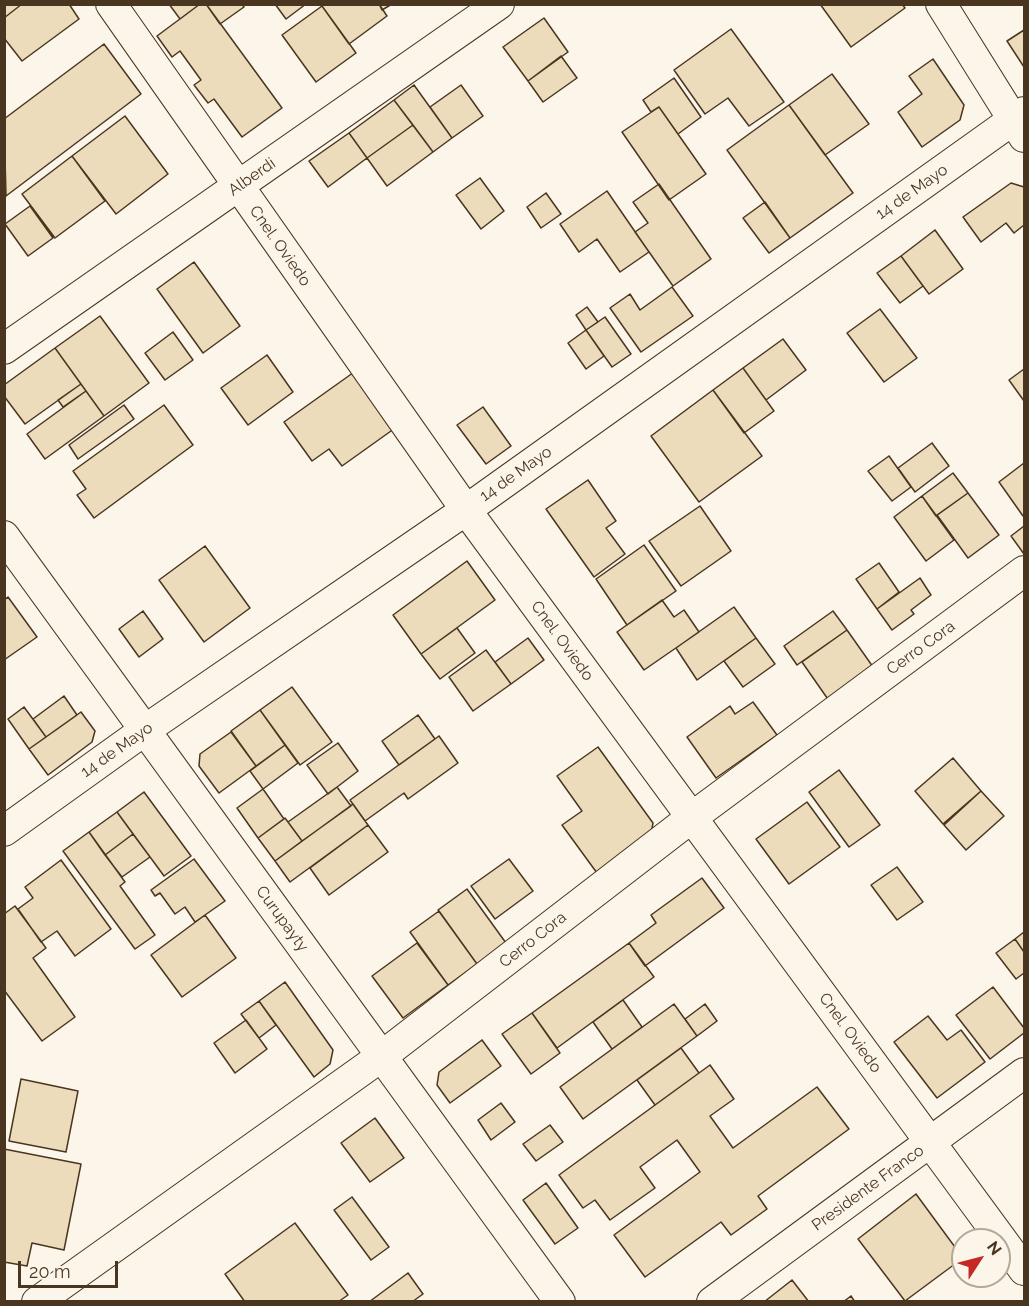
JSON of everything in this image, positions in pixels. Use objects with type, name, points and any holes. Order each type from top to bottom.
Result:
[{"type":"street","name":"Cnel. Oviedo","points":[[111,4],[466,510],[1024,1270]]},
{"type":"street","name":"Alberdi","points":[[4,349],[499,4]]},
{"type":"street","points":[[941,4],[1021,123]]},
{"type":"street","name":"14 de Mayo","points":[[4,831],[145,730],[466,510],[1021,123]]},
{"type":"street","name":"Curupayty","points":[[4,536],[560,1302]]},
{"type":"street","name":"Cerro Cora","points":[[37,1302],[382,1056],[691,818],[1024,571]]},
{"type":"street","name":"Presidente Franco","points":[[712,1302],[1024,1073]]},
{"type":"building","points":[[4,4],[22,4],[4,18]]},
{"type":"building","points":[[22,4],[69,4],[79,19],[22,61],[4,38],[4,18]]},
{"type":"building","points":[[169,4],[200,4],[180,19]]},
{"type":"building","points":[[200,4],[206,4],[282,108],[242,137],[214,99],[208,103],[194,85],[201,80],[180,51],[172,57],[157,36]]},
{"type":"building","points":[[206,4],[242,4],[244,7],[220,24]]},
{"type":"building","points":[[275,4],[306,4],[286,19]]},
{"type":"building","points":[[324,4],[379,4],[387,16],[349,44],[322,6]]},
{"type":"building","points":[[379,4],[392,4],[382,10]]},
{"type":"building","points":[[820,4],[902,4],[905,8],[851,47]]},
{"type":"building","points":[[322,6],[356,53],[316,82],[282,35]]},
{"type":"building","points":[[544,18],[568,52],[528,81],[503,47]]},
{"type":"building","points":[[731,29],[784,102],[749,126],[728,98],[705,114],[674,70]]},
{"type":"building","points":[[1024,30],[1024,67],[1007,41]]},
{"type":"building","points":[[104,44],[141,94],[6,196],[4,119]]},
{"type":"building","points":[[561,56],[577,78],[543,102],[528,81]]},
{"type":"building","points":[[933,59],[964,105],[960,120],[922,147],[898,112],[922,94],[909,76]]},
{"type":"building","points":[[832,74],[869,124],[825,155],[789,105]]},
{"type":"building","points":[[674,78],[701,117],[678,134],[659,107],[651,112],[643,100]]},
{"type":"building","points":[[414,85],[452,138],[433,152],[394,100]]},
{"type":"building","points":[[461,85],[483,116],[452,138],[430,107]]},
{"type":"building","points":[[394,100],[413,125],[367,158],[349,133]]},
{"type":"building","points":[[789,105],[853,193],[790,238],[727,150]]},
{"type":"building","points":[[659,107],[706,174],[669,200],[622,132]]},
{"type":"building","points":[[125,116],[168,174],[116,214],[72,156]]},
{"type":"building","points":[[413,125],[433,152],[387,186],[367,158]]},
{"type":"building","points":[[349,133],[367,158],[328,187],[309,161]]},
{"type":"building","points":[[72,156],[105,201],[55,238],[22,194]]},
{"type":"building","points":[[480,178],[504,211],[481,229],[456,195]]},
{"type":"building","points":[[1011,183],[1024,187],[1024,225],[1014,233],[1006,223],[981,242],[963,217]]},
{"type":"building","points":[[659,184],[711,259],[673,286],[635,232],[648,223],[633,202]]},
{"type":"building","points":[[607,191],[649,252],[620,272],[597,239],[579,252],[560,224]]},
{"type":"building","points":[[546,193],[561,214],[541,228],[527,207]]},
{"type":"building","points":[[765,202],[790,238],[769,253],[743,218]]},
{"type":"building","points":[[30,206],[53,238],[28,256],[5,224]]},
{"type":"building","points":[[935,230],[963,269],[929,294],[901,256]]},
{"type":"building","points":[[901,256],[923,286],[900,303],[877,273]]},
{"type":"building","points":[[194,262],[240,326],[203,353],[157,289]]},
{"type":"building","points":[[672,287],[693,316],[641,352],[610,308],[630,294],[640,310]]},
{"type":"building","points":[[587,307],[598,322],[586,330],[576,315]]},
{"type":"building","points":[[880,309],[917,358],[884,382],[847,333]]},
{"type":"building","points":[[100,316],[149,383],[104,416],[55,348]]},
{"type":"building","points":[[605,317],[631,354],[612,367],[586,330]]},
{"type":"building","points":[[586,330],[604,356],[586,369],[568,343]]},
{"type":"building","points":[[173,332],[193,360],[165,380],[145,353]]},
{"type":"building","points":[[783,339],[806,370],[766,400],[743,368]]},
{"type":"building","points":[[55,348],[81,384],[25,424],[4,396],[4,385]]},
{"type":"building","points":[[267,355],[293,392],[248,425],[221,388]]},
{"type":"building","points":[[743,368],[774,411],[744,433],[713,390]]},
{"type":"building","points":[[1024,369],[1024,401],[1009,380]]},
{"type":"building","points":[[357,370],[398,426],[342,466],[329,449],[312,461],[284,422]]},
{"type":"building","points":[[81,384],[86,391],[63,407],[58,400]]},
{"type":"building","points":[[713,390],[762,456],[699,502],[651,436]]},
{"type":"building","points":[[86,391],[104,416],[45,459],[27,434]]},
{"type":"building","points":[[124,405],[134,419],[78,459],[69,445]]},
{"type":"building","points":[[164,405],[193,445],[94,518],[77,495],[86,489],[73,471]]},
{"type":"building","points":[[483,407],[511,446],[486,464],[457,425]]},
{"type":"building","points":[[932,443],[949,466],[915,492],[898,468]]},
{"type":"building","points":[[889,456],[911,487],[892,501],[868,471]]},
{"type":"building","points":[[1024,463],[1024,515],[1023,516],[999,482]]},
{"type":"building","points":[[953,473],[968,493],[936,516],[922,496]]},
{"type":"building","points":[[588,480],[616,521],[606,528],[625,554],[594,577],[546,509]]},
{"type":"building","points":[[968,493],[999,535],[968,558],[937,515]]},
{"type":"building","points":[[922,496],[954,540],[926,561],[894,517]]},
{"type":"building","points":[[700,506],[731,551],[681,586],[649,541]]},
{"type":"building","points":[[1024,526],[1024,554],[1011,536]]},
{"type":"building","points":[[644,545],[676,591],[627,625],[596,579]]},
{"type":"building","points":[[205,546],[250,608],[204,642],[159,580]]},
{"type":"building","points":[[467,561],[495,600],[421,654],[393,615]]},
{"type":"building","points":[[879,563],[899,592],[877,609],[856,579]]},
{"type":"building","points":[[920,578],[931,595],[911,610],[914,614],[892,630],[877,609]]},
{"type":"building","points":[[8,597],[37,637],[4,660],[4,600]]},
{"type":"building","points":[[662,600],[674,617],[684,610],[699,632],[644,670],[617,632]]},
{"type":"building","points":[[734,607],[756,638],[697,680],[676,648]]},
{"type":"building","points":[[143,611],[163,639],[139,657],[119,629]]},
{"type":"building","points":[[833,611],[847,630],[797,665],[784,646]]},
{"type":"building","points":[[457,628],[475,653],[440,679],[421,654]]},
{"type":"building","points":[[847,630],[878,674],[832,705],[802,662]]},
{"type":"building","points":[[528,638],[544,660],[511,684],[495,662]]},
{"type":"building","points":[[756,638],[775,664],[743,687],[724,661]]},
{"type":"building","points":[[486,650],[511,684],[473,711],[449,677]]},
{"type":"building","points":[[292,687],[332,742],[300,765],[260,710]]},
{"type":"building","points":[[64,696],[77,715],[46,737],[33,719]]},
{"type":"building","points":[[753,702],[777,735],[716,778],[687,737],[730,706],[735,714]]},
{"type":"building","points":[[24,707],[46,737],[29,749],[8,719]]},
{"type":"building","points":[[260,710],[285,745],[256,766],[231,731]]},
{"type":"building","points":[[81,712],[95,731],[92,742],[48,775],[29,749]]},
{"type":"building","points":[[418,715],[435,739],[399,765],[382,741]]},
{"type":"building","points":[[231,732],[256,766],[219,793],[199,766],[200,754]]},
{"type":"building","points":[[439,736],[458,763],[408,799],[404,793],[365,821],[350,800]]},
{"type":"building","points":[[338,743],[358,771],[328,794],[307,765]]},
{"type":"building","points":[[285,745],[298,763],[263,789],[250,771]]},
{"type":"building","points":[[598,747],[653,823],[651,834],[597,873],[562,825],[582,811],[557,776]]},
{"type":"building","points":[[953,758],[981,791],[943,824],[915,791]]},
{"type":"building","points":[[839,770],[880,825],[849,847],[809,792]]},
{"type":"building","points":[[337,787],[351,806],[302,841],[288,822]]},
{"type":"building","points":[[263,789],[284,819],[258,838],[237,808]]},
{"type":"building","points":[[981,791],[1004,816],[966,850],[944,825]]},
{"type":"building","points":[[144,792],[191,856],[164,876],[117,812]]},
{"type":"building","points":[[807,802],[840,847],[789,884],[756,839]]},
{"type":"building","points":[[353,804],[368,825],[290,882],[275,861]]},
{"type":"building","points":[[117,812],[133,834],[105,855],[89,832]]},
{"type":"building","points":[[285,818],[302,841],[275,861],[258,838]]},
{"type":"building","points":[[368,825],[388,852],[329,895],[310,868]]},
{"type":"building","points":[[89,832],[125,882],[120,886],[155,935],[135,949],[63,851]]},
{"type":"building","points":[[133,834],[150,857],[122,877],[105,855]]},
{"type":"building","points":[[194,859],[225,901],[195,922],[185,907],[175,914],[160,893],[155,896],[151,890]]},
{"type":"building","points":[[509,859],[533,891],[495,919],[471,886]]},
{"type":"building","points":[[61,860],[111,929],[75,956],[57,931],[41,942],[18,909],[33,898],[25,887]]},
{"type":"building","points":[[897,867],[923,902],[897,920],[871,885]]},
{"type":"building","points":[[702,878],[724,908],[645,966],[629,943],[656,923],[651,915]]},
{"type":"building","points":[[467,889],[506,943],[477,964],[438,910]]},
{"type":"building","points":[[15,906],[46,948],[33,958],[75,1017],[42,1041],[4,990],[4,914]]},
{"type":"building","points":[[439,911],[477,964],[448,985],[410,932]]},
{"type":"building","points":[[205,915],[236,958],[182,997],[151,955]]},
{"type":"building","points":[[1024,932],[1024,952],[1015,939]]},
{"type":"building","points":[[1015,939],[1024,952],[1024,973],[1016,979],[996,953]]},
{"type":"building","points":[[417,943],[448,985],[403,1018],[372,976]]},
{"type":"building","points":[[629,943],[654,977],[557,1048],[532,1013]]},
{"type":"building","points":[[285,982],[333,1050],[330,1064],[314,1077],[259,1001]]},
{"type":"building","points":[[993,987],[1024,1028],[1024,1033],[990,1059],[956,1015]]},
{"type":"building","points":[[623,1000],[642,1027],[612,1049],[593,1022]]},
{"type":"building","points":[[259,1001],[276,1025],[259,1038],[241,1014]]},
{"type":"building","points":[[674,1004],[697,1036],[583,1119],[560,1087]]},
{"type":"building","points":[[705,1004],[717,1021],[697,1036],[685,1019]]},
{"type":"building","points":[[532,1013],[560,1053],[531,1074],[502,1034]]},
{"type":"building","points":[[928,1016],[947,1040],[961,1030],[985,1062],[937,1098],[894,1042]]},
{"type":"building","points":[[246,1020],[267,1049],[235,1073],[214,1043]]},
{"type":"building","points":[[482,1040],[501,1066],[450,1103],[437,1085],[439,1072]]},
{"type":"building","points":[[681,1048],[699,1073],[655,1105],[637,1080]]},
{"type":"building","points":[[710,1065],[734,1099],[710,1116],[733,1148],[817,1087],[849,1129],[758,1196],[767,1209],[731,1235],[721,1222],[645,1277],[614,1235],[700,1172],[677,1140],[640,1167],[655,1188],[610,1220],[595,1200],[583,1208],[559,1175]]},
{"type":"building","points":[[21,1079],[78,1091],[66,1152],[9,1141]]},
{"type":"building","points":[[501,1103],[515,1122],[491,1140],[478,1120]]},
{"type":"building","points":[[375,1118],[404,1158],[370,1182],[341,1143]]},
{"type":"building","points":[[550,1125],[563,1142],[536,1161],[523,1144]]},
{"type":"building","points":[[4,1149],[81,1164],[64,1250],[32,1243],[27,1266],[4,1262]]},
{"type":"building","points":[[546,1183],[578,1228],[555,1244],[523,1200]]},
{"type":"building","points":[[916,1194],[951,1242],[951,1267],[905,1301],[858,1239]]},
{"type":"building","points":[[352,1197],[389,1247],[371,1260],[334,1210]]},
{"type":"building","points":[[295,1223],[348,1295],[338,1302],[245,1302],[225,1274]]},
{"type":"building","points":[[408,1273],[423,1294],[412,1302],[369,1302]]},
{"type":"building","points":[[792,1280],[809,1302],[764,1302]]},
{"type":"building","points":[[851,1296],[855,1302],[843,1302]]}]
